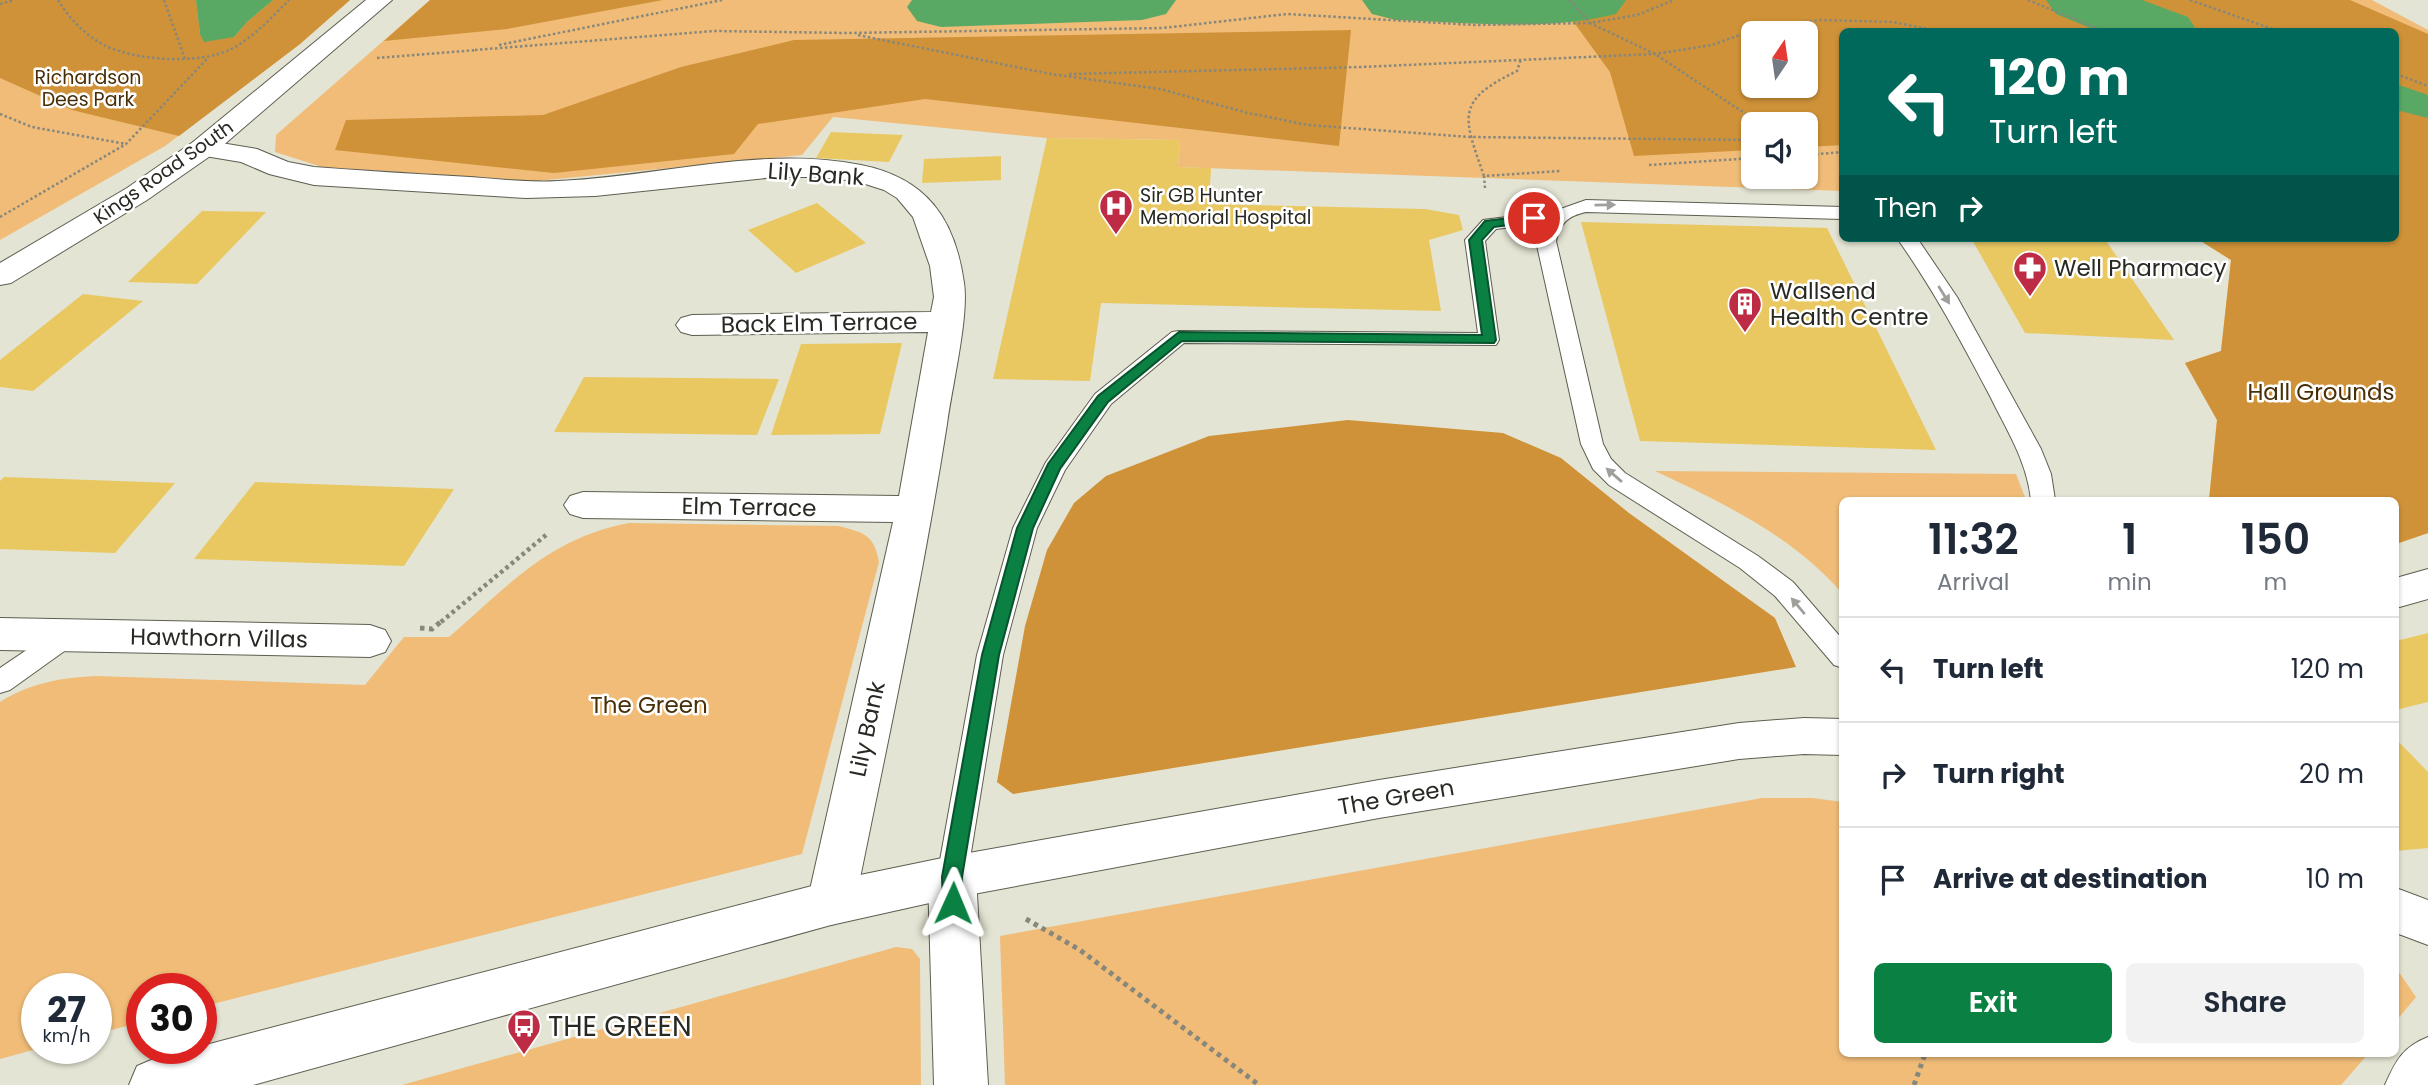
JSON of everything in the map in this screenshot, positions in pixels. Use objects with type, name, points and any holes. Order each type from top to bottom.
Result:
[{"type":"street","name":"Kings Road South","points":[[0,276],[137,194],[204,148],[380,0]]},
{"type":"street","name":"Lily Bank","points":[[204,148],[247,155],[279,169],[314,176],[541,190],[785,169],[816,170],[873,177],[907,191],[926,212],[950,282],[946,322],[915,509],[831,903]]},
{"type":"street","name":"Back Elm Terrace","points":[[692,325],[946,322]]},
{"type":"street","name":"Elm Terrace","points":[[583,505],[915,509]]},
{"type":"street","points":[[2399,592],[2428,584]]},
{"type":"street","name":"Hawthorn Villas","points":[[0,634],[370,641]]},
{"type":"street","name":"The Green","points":[[156,1085],[831,903],[952,877],[1379,799],[1739,741],[1804,736],[1839,737]]},
{"type":"street","points":[[952,877],[961,1085]]},
{"type":"street","points":[[2399,911],[2428,923]]},
{"type":"street","points":[[2412,1085],[2428,1063]]},
{"type":"lane","points":[[952,877],[990,655],[1025,528],[1054,468],[1103,399],[1179,337],[1489,340],[1475,240],[1490,224],[1556,216],[1569,209],[1607,205],[1839,213]]},
{"type":"lane","points":[[1556,216],[1548,229],[1546,242],[1592,444],[1601,463],[1618,479],[1749,562],[1784,589],[1839,653]]},
{"type":"lane","points":[[1910,242],[1963,326],[2022,437],[2043,487],[2043,497]]},
{"type":"lane","points":[[0,682],[68,635]]},
{"type":"path","points":[[0,4],[14,0]]},
{"type":"path","points":[[58,0],[69,18],[106,46],[157,58],[185,59],[207,58],[231,49],[289,0]]},
{"type":"path","points":[[164,0],[185,59]]},
{"type":"path","points":[[475,50],[722,0]]},
{"type":"path","points":[[1570,0],[1590,23],[1656,54],[1743,112]]},
{"type":"path","points":[[306,63],[714,31],[847,33],[1163,28],[1287,14],[1463,25],[1590,23],[1637,15],[1674,0]]},
{"type":"path","points":[[2028,0],[2096,28]]},
{"type":"path","points":[[2190,0],[2270,28]]},
{"type":"path","points":[[1051,74],[1361,67],[1656,54],[1712,45],[1762,27],[1786,22],[1893,22],[1923,28]]},
{"type":"path","points":[[847,33],[1051,74],[1160,89],[1248,113],[1308,125],[1470,136],[1741,140]]},
{"type":"path","points":[[0,217],[126,144],[207,58]]},
{"type":"path","points":[[1483,176],[1470,136],[1470,105],[1486,86],[1517,71],[1521,60]]},
{"type":"path","points":[[2399,75],[2428,86]]},
{"type":"path","points":[[0,114],[32,127],[126,144],[204,148]]},
{"type":"path","points":[[1818,154],[1839,152]]},
{"type":"path","points":[[370,641],[396,628],[432,629],[583,505]]},
{"type":"path","points":[[952,877],[1080,950],[1259,1085]]},
{"type":"path","points":[[1914,1085],[1924,1057]]},
{"type":"green space","name":"Richardson Dees Park","points":[[0,0],[350,0],[300,44],[165,146],[0,240]]},
{"type":"green space","name":"Richardson Dees Park","points":[[0,0],[196,0],[200,34],[234,37],[273,0],[350,0],[300,44],[179,136],[72,110],[0,78]]},
{"type":"green space","name":"Hall Grounds","points":[[430,0],[2372,0],[2428,30],[2428,533],[2399,543],[2399,497],[2209,497],[2217,420],[2185,363],[2221,351],[2231,260],[2202,242],[2399,242],[2399,28],[1839,28],[1839,191],[1788,189],[1818,189],[1818,112],[1741,112],[1741,187],[1178,167],[1180,140],[1047,138],[833,117],[802,155],[536,181],[322,167],[275,152],[276,135]]},
{"type":"green space","points":[[430,0],[663,0],[507,29],[384,41]]},
{"type":"green space","points":[[1535,0],[2350,0],[2428,34],[2428,533],[2399,543],[2399,497],[2209,497],[2217,420],[2185,363],[2221,351],[2231,260],[2202,242],[2399,242],[2399,28],[1839,28],[1839,145],[1818,146],[1818,112],[1741,112],[1741,151],[1634,156],[1610,72],[1570,17]]},
{"type":"green space","points":[[1351,30],[1339,146],[925,99],[758,124],[734,154],[554,173],[335,150],[346,120],[543,115],[681,67],[794,40]]},
{"type":"green space","points":[[1348,420],[1503,433],[1561,458],[1629,513],[1775,618],[1796,667],[1013,794],[997,782],[1025,626],[1047,550],[1074,503],[1106,476],[1209,436]]},
{"type":"green space","points":[[1655,471],[2016,474],[2025,497],[1839,497],[1839,590],[1823,573],[1779,538],[1707,496]]},
{"type":"green space","name":"The Green","points":[[629,523],[839,526],[861,533],[871,540],[879,562],[802,854],[217,1003],[217,973],[126,973],[126,1026],[112,1030],[112,973],[21,973],[21,1053],[0,1059],[0,702],[23,690],[46,683],[95,676],[365,685],[404,637],[449,637],[531,566],[575,540]]},
{"type":"green space","points":[[1762,798],[1812,798],[1839,801],[1839,1057],[2365,1057],[2341,1085],[1005,1085],[1000,936]]},
{"type":"green space","name":"The Green","points":[[896,947],[912,949],[920,959],[921,1085],[402,1085]]},
{"type":"green space","points":[[2399,972],[2416,997],[2399,1017]]},
{"type":"shaded area","points":[[196,0],[273,0],[234,37],[204,42],[200,34]]},
{"type":"shaded area","points":[[2399,85],[2428,95],[2428,118],[2399,111]]},
{"type":"building","points":[[831,132],[903,135],[889,162],[816,158]]},
{"type":"building","name":"Sir GB Hunter Memorial Hospital","points":[[1047,138],[1180,140],[1178,167],[1211,168],[1209,204],[1425,209],[1459,215],[1463,230],[1429,240],[1441,311],[1101,303],[1090,381],[993,379]]},
{"type":"building","points":[[1001,156],[1001,180],[922,183],[924,159]]},
{"type":"building","points":[[817,203],[866,243],[796,273],[748,230]]},
{"type":"building","points":[[202,211],[266,212],[197,284],[128,282]]},
{"type":"building","name":"Wallsend Health Centre","points":[[1581,222],[1827,228],[1936,450],[1640,441]]},
{"type":"building","points":[[1973,242],[2107,242],[2174,340],[2025,333]]},
{"type":"building","points":[[83,294],[143,301],[33,391],[0,387],[0,360]]},
{"type":"building","points":[[902,343],[880,434],[771,435],[801,344]]},
{"type":"building","points":[[584,377],[779,379],[757,435],[554,432]]},
{"type":"building","points":[[4,477],[175,483],[115,553],[0,549],[0,481]]},
{"type":"building","points":[[255,482],[454,489],[404,566],[194,559]]},
{"type":"building","points":[[2428,633],[2428,702],[2399,709],[2399,640]]},
{"type":"building","points":[[2399,742],[2428,772],[2428,848],[2399,851]]},
{"type":"waterway","points":[[941,7],[1142,0]]},
{"type":"waterway","points":[[1396,0],[1553,3],[1592,0]]},
{"type":"waterway","points":[[2080,0],[2153,28]]},
{"type":"place","name":"Sir GB Hunter Memorial Hospital","points":[[1116,236]]},
{"type":"place","name":"Well Pharmacy","points":[[2030,298]]},
{"type":"place","name":"Wallsend Health Centre","points":[[1745,334]]},
{"type":"place","name":"THE GREEN","points":[[524,1056]]},
{"type":"route","points":[[953,903],[952,877],[990,655],[1025,528],[1054,468],[1103,399],[1179,337],[1489,340],[1475,240],[1490,224],[1534,218]]}]
